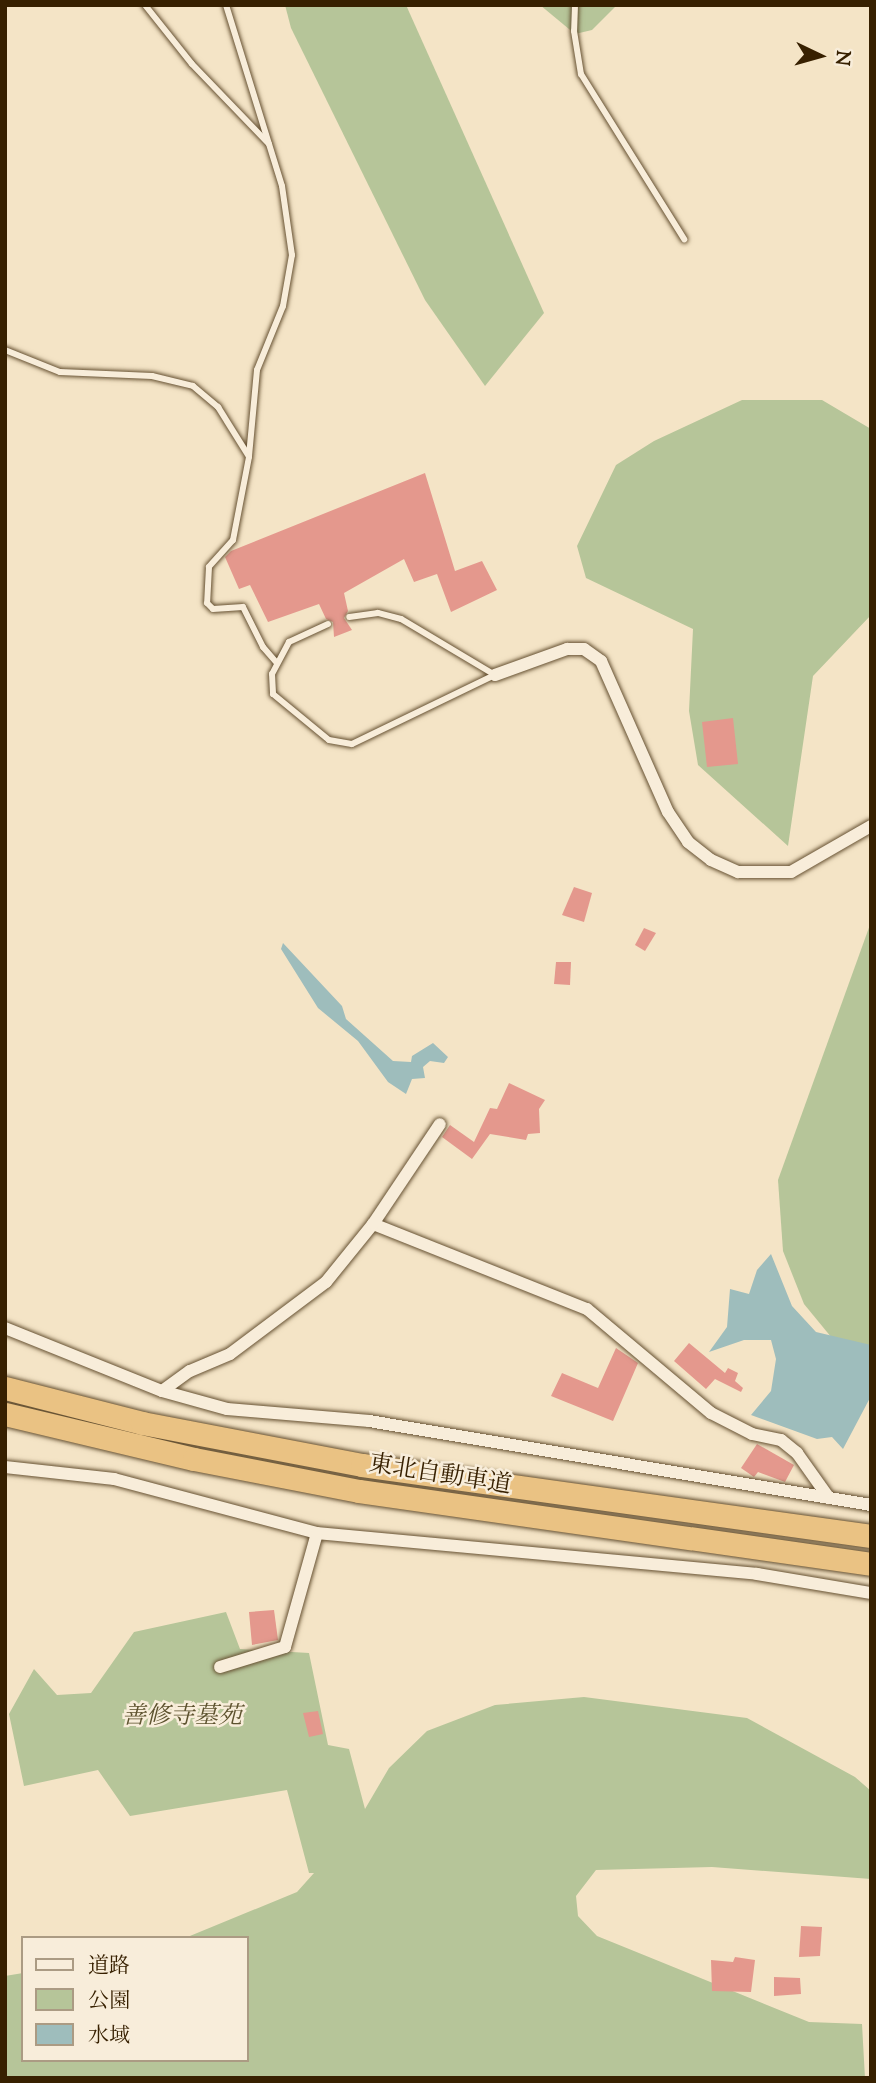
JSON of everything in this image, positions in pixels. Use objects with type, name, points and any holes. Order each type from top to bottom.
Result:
[{"type":"highway","points":[[5,1373],[94,1397],[142,1423]]},
{"type":"highway","name":"東北自動車道","points":[[5,1388],[142,1423],[457,1480],[871,1536]]},
{"type":"highway","name":"東北自動車道","points":[[5,1414],[194,1459],[359,1491],[871,1564]]},
{"type":"street","points":[[495,675],[567,649],[584,649],[601,661],[668,812],[688,842],[711,860],[738,872],[791,872],[871,825]]},
{"type":"street","points":[[162,1391],[190,1371],[230,1354],[326,1282],[373,1224],[440,1124]]},
{"type":"street","points":[[373,1224],[587,1309],[711,1413],[752,1434],[781,1440],[797,1452],[829,1498]]},
{"type":"street","points":[[5,1328],[162,1391],[227,1409],[369,1421],[871,1505]]},
{"type":"street","points":[[5,1467],[114,1479],[317,1533],[757,1574],[871,1593]]},
{"type":"street","points":[[220,1667],[285,1647],[317,1533]]},
{"type":"lane","points":[[145,5],[192,64],[270,145]]},
{"type":"lane","points":[[226,5],[270,145],[290,231],[290,281],[257,370],[249,457],[233,540],[209,567],[206,603],[213,609],[243,607],[263,647],[276,663]]},
{"type":"lane","points":[[575,5],[574,31],[581,74],[684,239]]},
{"type":"lane","points":[[5,350],[60,372],[163,377],[193,386],[218,407],[249,457]]},
{"type":"lane","points":[[349,617],[377,613],[401,619],[495,675]]},
{"type":"lane","points":[[328,624],[289,642],[276,663],[273,694],[329,740],[352,744],[495,675]]},
{"type":"green space","points":[[285,5],[406,5],[544,313],[485,386],[425,300],[291,28]]},
{"type":"green space","points":[[540,5],[617,5],[592,30],[575,34]]},
{"type":"green space","points":[[742,400],[822,400],[871,429],[871,615],[813,676],[788,846],[698,765],[689,711],[693,629],[586,578],[577,546],[616,465],[654,441]]},
{"type":"green space","points":[[871,922],[871,1368],[836,1343],[804,1304],[783,1251],[778,1180]]},
{"type":"green space","name":"善修寺墓苑","points":[[226,1612],[240,1649],[309,1653],[328,1745],[349,1749],[365,1809],[389,1768],[427,1731],[495,1705],[584,1697],[747,1718],[855,1777],[871,1791],[871,1879],[712,1867],[596,1870],[576,1896],[578,1916],[597,1936],[809,2022],[862,2024],[865,2078],[5,2078],[5,1976],[21,1973],[21,2062],[248,2062],[248,1936],[190,1936],[297,1892],[314,1873],[309,1873],[287,1790],[130,1816],[98,1770],[24,1786],[9,1714],[34,1669],[57,1695],[91,1693],[134,1632]]},
{"type":"water","points":[[283,943],[342,1006],[346,1019],[393,1061],[411,1062],[412,1056],[433,1043],[448,1057],[444,1063],[430,1061],[423,1067],[425,1078],[412,1079],[406,1094],[388,1082],[358,1041],[318,1008],[281,949]]},
{"type":"water","points":[[771,1254],[792,1306],[816,1332],[871,1345],[871,1396],[843,1449],[832,1437],[817,1439],[751,1415],[771,1391],[776,1359],[771,1340],[744,1340],[709,1352],[727,1327],[730,1289],[749,1294],[757,1270]]},
{"type":"building","points":[[425,473],[455,571],[482,561],[497,590],[451,612],[437,574],[414,582],[404,559],[344,593],[348,611],[344,618],[352,630],[334,637],[333,622],[326,619],[319,604],[268,622],[250,585],[239,589],[225,557],[231,551]]},
{"type":"building","points":[[733,718],[738,764],[707,767],[702,722]]},
{"type":"building","points":[[574,887],[592,893],[584,922],[562,915]]},
{"type":"building","points":[[644,928],[656,933],[645,951],[635,945]]},
{"type":"building","points":[[556,962],[571,962],[570,985],[554,984]]},
{"type":"building","points":[[509,1083],[545,1100],[539,1109],[540,1133],[528,1134],[526,1140],[490,1134],[472,1159],[442,1137],[450,1125],[474,1142],[490,1108],[497,1109]]},
{"type":"building","points":[[689,1343],[725,1373],[728,1368],[738,1373],[735,1381],[743,1388],[741,1392],[715,1379],[706,1389],[674,1361]]},
{"type":"building","points":[[616,1348],[638,1363],[613,1421],[551,1396],[562,1373],[598,1388]]},
{"type":"building","points":[[757,1444],[794,1465],[785,1482],[758,1472],[754,1477],[741,1468]]},
{"type":"building","points":[[274,1610],[278,1640],[252,1645],[249,1612]]},
{"type":"building","points":[[318,1711],[323,1734],[309,1737],[303,1713]]},
{"type":"building","points":[[801,1926],[822,1927],[820,1956],[799,1957]]},
{"type":"building","points":[[735,1957],[755,1960],[751,1992],[712,1991],[711,1960],[733,1962]]},
{"type":"building","points":[[774,1977],[800,1978],[801,1994],[774,1996]]}]
